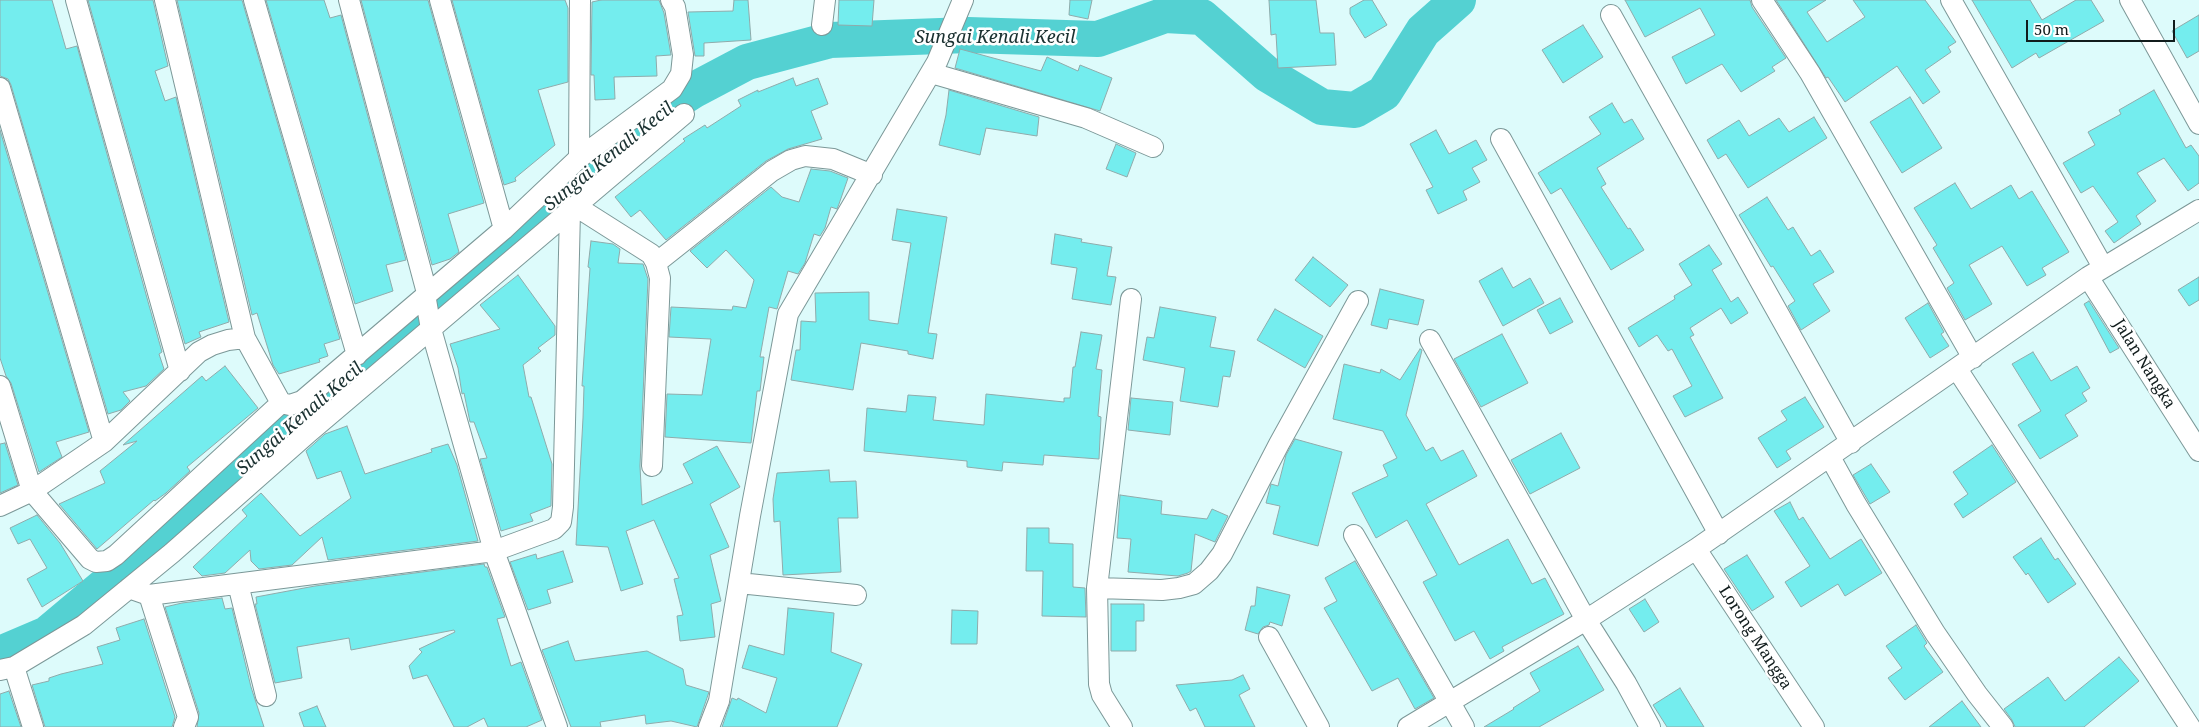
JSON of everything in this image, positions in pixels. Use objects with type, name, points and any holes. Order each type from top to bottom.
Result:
[{"type":"street","points":[[76,0],[180,371]]},
{"type":"street","points":[[165,0],[244,338],[281,403],[290,405],[302,401],[427,296],[504,229],[579,158],[672,89],[681,74],[683,55],[675,7],[672,0]]},
{"type":"street","points":[[254,0],[357,355]]},
{"type":"street","points":[[348,0],[427,296],[430,325],[494,551],[557,727]]},
{"type":"street","points":[[440,0],[504,229]]},
{"type":"street","points":[[579,158],[580,0]]},
{"type":"street","points":[[822,25],[825,0]]},
{"type":"street","points":[[1762,0],[1810,73],[1965,364],[2190,727]]},
{"type":"street","name":"Jalan Nangka","points":[[1951,0],[2096,272],[2199,451]]},
{"type":"street","points":[[2130,0],[2199,124]]},
{"type":"street","points":[[709,727],[719,701],[750,516],[788,314],[934,68],[962,2]]},
{"type":"street","points":[[1611,15],[1851,442]]},
{"type":"street","points":[[934,68],[1086,118],[1153,147]]},
{"type":"street","points":[[0,88],[104,442]]},
{"type":"street","points":[[33,727],[7,669],[84,625],[172,553],[430,325],[573,209],[684,114]]},
{"type":"street","points":[[1500,139],[1719,534]]},
{"type":"street","points":[[656,263],[772,171],[791,160],[805,156],[833,159],[872,175]]},
{"type":"street","points":[[573,209],[651,254],[656,263],[660,278],[652,466]]},
{"type":"street","points":[[129,588],[149,595],[494,551],[554,529],[561,522],[563,507],[573,209]]},
{"type":"street","points":[[1408,727],[1586,620],[1696,550],[2096,272],[2199,210]]},
{"type":"street","points":[[1122,727],[1102,695],[1099,684],[1097,588],[1131,299]]},
{"type":"street","points":[[1097,588],[1162,590],[1179,588],[1194,584],[1208,571],[1222,554],[1279,444],[1358,302]]},
{"type":"street","points":[[0,506],[32,490],[104,442],[199,352],[228,340],[244,338]]},
{"type":"street","points":[[1430,340],[1586,620],[1626,683],[1650,727]]},
{"type":"street","points":[[0,386],[32,490],[90,559],[96,562],[107,561],[116,555],[281,403]]},
{"type":"street","points":[[1830,457],[1856,504],[1935,633],[2002,727]]},
{"type":"street","points":[[1354,535],[1449,704],[1464,727]]},
{"type":"street","name":"Lorong Mangga","points":[[1696,550],[1814,727]]},
{"type":"street","points":[[739,583],[856,595]]},
{"type":"street","points":[[238,584],[266,696]]},
{"type":"street","points":[[149,595],[188,717],[184,727]]},
{"type":"street","points":[[1269,637],[1319,727]]},
{"type":"building","points":[[0,0],[52,0],[66,49],[77,46],[162,352],[159,354],[164,369],[146,386],[123,392],[130,401],[121,410],[108,414],[11,85],[8,79],[0,76]]},
{"type":"building","points":[[88,0],[153,0],[168,66],[155,71],[165,101],[176,97],[229,322],[199,332],[201,337],[185,344]]},
{"type":"building","points":[[177,0],[242,0],[340,339],[324,344],[328,356],[319,359],[320,362],[279,374],[273,365],[257,313],[252,315]]},
{"type":"building","points":[[266,0],[324,0],[330,18],[341,15],[406,260],[386,265],[393,291],[355,304]]},
{"type":"building","points":[[361,0],[428,0],[484,203],[448,214],[459,252],[450,259],[432,265]]},
{"type":"building","points":[[452,0],[565,0],[568,8],[568,82],[538,90],[555,145],[515,178],[516,181],[504,185]]},
{"type":"building","points":[[601,0],[659,0],[664,13],[671,55],[656,56],[657,76],[614,77],[615,99],[595,100],[594,75],[591,75],[592,2]]},
{"type":"building","points":[[734,0],[748,0],[751,40],[704,43],[704,56],[695,56],[688,12],[733,11]]},
{"type":"building","points":[[839,0],[874,0],[872,26],[838,25]]},
{"type":"building","points":[[1070,0],[1092,0],[1088,19],[1069,15]]},
{"type":"building","points":[[1269,0],[1316,0],[1320,33],[1334,33],[1336,65],[1278,68],[1276,34],[1271,35]]},
{"type":"building","points":[[1364,0],[1372,0],[1387,25],[1365,38],[1350,14],[1350,8]]},
{"type":"building","points":[[1625,0],[1750,0],[1752,7],[1786,58],[1772,67],[1775,71],[1741,92],[1722,64],[1686,84],[1672,57],[1715,35],[1700,8],[1645,37]]},
{"type":"building","points":[[1776,0],[1826,0],[1807,12],[1827,42],[1865,17],[1853,0],[1925,0],[1956,42],[1948,47],[1951,52],[1925,70],[1940,92],[1923,104],[1897,66],[1845,102],[1828,77],[1826,78]]},
{"type":"building","points":[[1972,0],[2030,0],[2042,20],[2076,0],[2091,0],[2104,21],[2039,58],[2036,53],[2012,68]]},
{"type":"building","points":[[2199,15],[2199,51],[2187,58],[2172,31]]},
{"type":"building","points":[[1583,25],[1603,57],[1563,83],[1542,50]]},
{"type":"building","points":[[960,49],[1041,71],[1047,57],[1078,71],[1080,65],[1112,78],[1100,111],[955,68]]},
{"type":"building","points":[[793,78],[796,86],[818,78],[828,104],[811,111],[822,139],[788,149],[766,161],[666,240],[640,210],[631,217],[615,197],[685,141],[683,139],[705,125],[707,128],[741,106],[738,100],[758,90],[758,92]]},
{"type":"building","points":[[949,90],[1039,117],[1037,136],[986,128],[980,155],[939,145],[946,115]]},
{"type":"building","points":[[2154,90],[2186,148],[2191,145],[2199,156],[2199,183],[2188,191],[2164,158],[2137,173],[2156,201],[2136,216],[2141,224],[2114,243],[2105,231],[2118,222],[2093,186],[2081,193],[2063,163],[2095,145],[2088,132],[2121,114],[2119,110]]},
{"type":"building","points":[[1910,97],[1942,148],[1902,173],[1870,122]]},
{"type":"building","points":[[1612,103],[1624,123],[1632,119],[1644,139],[1597,168],[1606,184],[1601,187],[1644,250],[1611,270],[1561,188],[1551,194],[1538,173],[1601,134],[1589,117]]},
{"type":"building","points":[[1814,117],[1827,138],[1748,188],[1726,154],[1718,159],[1707,140],[1739,120],[1749,136],[1779,118],[1789,132]]},
{"type":"building","points":[[0,130],[89,432],[56,442],[62,457],[39,472],[11,383],[6,376],[0,358]]},
{"type":"building","points":[[1436,130],[1449,154],[1476,140],[1487,160],[1472,168],[1480,182],[1463,191],[1467,200],[1438,214],[1426,190],[1433,187],[1410,144]]},
{"type":"building","points":[[1116,144],[1136,153],[1127,177],[1106,169]]},
{"type":"building","points":[[811,169],[830,171],[848,178],[837,209],[831,207],[825,228],[820,236],[814,234],[805,263],[798,274],[788,271],[777,309],[769,307],[760,357],[764,357],[760,391],[757,391],[751,443],[665,437],[667,394],[702,395],[711,339],[669,337],[671,307],[732,310],[733,306],[746,308],[754,280],[726,250],[707,268],[690,251],[771,187],[782,197],[799,202]]},
{"type":"building","points":[[1955,183],[1971,209],[2011,185],[2019,199],[2032,191],[2069,252],[2042,268],[2046,275],[2027,286],[2002,246],[1969,265],[1992,304],[1965,320],[1947,288],[1954,283],[1933,248],[1937,245],[1914,208]]},
{"type":"building","points":[[1767,197],[1788,230],[1793,227],[1811,256],[1820,250],[1834,272],[1813,284],[1830,311],[1801,330],[1788,306],[1795,301],[1773,266],[1771,267],[1739,215]]},
{"type":"building","points":[[897,209],[947,217],[928,333],[937,334],[933,359],[908,354],[908,351],[861,343],[853,390],[791,380],[796,350],[800,350],[801,321],[816,322],[815,293],[869,292],[869,320],[898,324],[911,243],[892,240]]},
{"type":"building","points":[[1055,234],[1082,239],[1081,242],[1112,247],[1107,276],[1116,277],[1111,305],[1072,299],[1077,268],[1051,264]]},
{"type":"building","points":[[591,241],[613,244],[620,249],[618,263],[643,264],[648,279],[640,466],[642,505],[693,483],[683,464],[717,446],[740,487],[710,504],[729,547],[710,555],[721,601],[711,604],[715,637],[680,641],[677,616],[683,615],[674,579],[679,578],[654,520],[626,531],[643,584],[621,591],[608,547],[576,545],[583,418],[584,386],[582,386]]},
{"type":"building","points":[[1709,245],[1722,264],[1712,270],[1731,302],[1738,297],[1748,313],[1731,324],[1721,308],[1690,328],[1694,335],[1690,337],[1723,398],[1685,417],[1673,396],[1692,386],[1672,349],[1668,351],[1657,335],[1639,347],[1628,328],[1675,299],[1674,296],[1692,285],[1679,264]]},
{"type":"building","points":[[1313,257],[1348,285],[1330,307],[1295,280]]},
{"type":"building","points":[[1502,268],[1513,288],[1530,278],[1544,303],[1503,326],[1479,281]]},
{"type":"building","points":[[518,275],[555,326],[555,335],[538,348],[541,351],[523,365],[529,397],[531,397],[552,464],[551,506],[530,514],[533,521],[501,531],[480,459],[487,458],[474,422],[470,422],[464,393],[462,394],[458,368],[450,344],[500,329],[480,305]]},
{"type":"building","points":[[2199,277],[2199,300],[2189,306],[2178,290]]},
{"type":"building","points":[[1380,289],[1424,300],[1418,325],[1389,319],[1387,329],[1371,325]]},
{"type":"building","points":[[1560,298],[1573,322],[1550,334],[1537,310]]},
{"type":"building","points":[[2089,301],[2119,348],[2110,353],[2084,304]]},
{"type":"building","points":[[1928,303],[1944,332],[1941,334],[1949,346],[1930,358],[1905,318]]},
{"type":"building","points":[[1160,307],[1216,317],[1210,347],[1235,351],[1230,377],[1223,376],[1218,407],[1180,401],[1185,368],[1143,360],[1147,337],[1154,338]]},
{"type":"building","points":[[1275,309],[1323,336],[1305,368],[1257,340]]},
{"type":"building","points":[[1081,332],[1102,335],[1096,369],[1102,370],[1098,416],[1101,417],[1099,459],[1044,455],[1043,465],[1003,462],[1002,471],[967,467],[967,461],[864,451],[867,408],[906,412],[908,395],[936,397],[933,420],[984,425],[986,394],[1064,402],[1064,398],[1070,398],[1073,367],[1075,367]]},
{"type":"building","points":[[1502,334],[1528,383],[1481,407],[1454,359]]},
{"type":"building","points":[[1420,349],[1422,350],[1406,415],[1426,451],[1433,447],[1441,461],[1463,450],[1477,476],[1426,504],[1459,565],[1508,539],[1532,584],[1545,578],[1564,614],[1502,647],[1504,651],[1490,659],[1474,631],[1455,641],[1423,582],[1437,575],[1407,520],[1376,538],[1352,493],[1388,476],[1383,465],[1397,458],[1383,431],[1333,419],[1344,364],[1380,373],[1381,369],[1400,380]]},
{"type":"building","points":[[2033,352],[2051,381],[2077,366],[2090,388],[2082,393],[2087,401],[2065,415],[2078,436],[2040,459],[2018,425],[2041,411],[2012,364]]},
{"type":"building","points":[[225,366],[258,408],[187,467],[190,471],[166,493],[154,500],[97,549],[59,504],[105,483],[100,471],[137,441],[123,445],[202,376],[206,381]]},
{"type":"building","points":[[1805,397],[1824,427],[1786,451],[1791,459],[1777,468],[1758,438],[1787,420],[1781,411]]},
{"type":"building","points":[[1131,398],[1173,402],[1170,435],[1128,430]]},
{"type":"building","points":[[347,426],[365,474],[432,452],[431,449],[448,444],[457,465],[478,541],[328,560],[322,537],[292,565],[259,569],[251,561],[250,550],[225,573],[202,576],[193,567],[247,516],[242,510],[261,493],[300,536],[351,498],[341,471],[317,479],[306,451],[325,434]]},
{"type":"building","points":[[1561,433],[1580,468],[1530,494],[1511,460]]},
{"type":"building","points":[[1295,439],[1342,452],[1318,546],[1273,534],[1280,506],[1266,503],[1271,484],[1278,486],[1286,455]]},
{"type":"building","points":[[5,443],[18,485],[0,493],[0,444]]},
{"type":"building","points":[[1992,445],[2016,482],[1963,518],[1954,504],[1968,494],[1953,472]]},
{"type":"building","points":[[1871,464],[1890,492],[1870,504],[1853,475]]},
{"type":"building","points":[[829,470],[830,482],[856,481],[858,518],[838,518],[841,572],[783,575],[780,521],[774,522],[773,499],[777,473]]},
{"type":"building","points":[[1120,495],[1162,501],[1161,514],[1207,519],[1212,509],[1228,516],[1215,542],[1195,534],[1191,571],[1188,573],[1178,576],[1128,572],[1131,539],[1117,538]]},
{"type":"building","points":[[1790,502],[1799,520],[1803,517],[1830,559],[1861,539],[1882,573],[1845,596],[1838,584],[1801,607],[1785,582],[1810,566],[1774,511]]},
{"type":"building","points":[[37,515],[60,543],[83,581],[42,607],[27,579],[47,568],[30,539],[18,544],[10,528]]},
{"type":"building","points":[[1027,528],[1049,528],[1049,543],[1073,544],[1073,587],[1085,588],[1086,617],[1042,616],[1043,571],[1026,571]]},
{"type":"building","points":[[2041,538],[2055,560],[2058,558],[2076,584],[2048,603],[2028,573],[2026,575],[2013,557]]},
{"type":"building","points":[[563,551],[573,582],[547,590],[551,603],[528,610],[510,562],[536,554],[537,559]]},
{"type":"building","points":[[1747,555],[1774,597],[1752,611],[1724,569]]},
{"type":"building","points":[[1355,561],[1434,698],[1415,709],[1398,678],[1372,691],[1324,608],[1337,601],[1325,578]]},
{"type":"building","points":[[484,564],[487,567],[505,617],[497,619],[511,666],[521,662],[542,720],[526,727],[488,727],[484,718],[467,727],[454,727],[427,675],[413,679],[409,666],[422,652],[419,649],[455,632],[454,630],[351,650],[349,638],[297,647],[302,678],[275,683],[255,604],[257,604],[256,597],[315,586]]},
{"type":"building","points":[[1257,587],[1290,595],[1282,626],[1270,622],[1258,634],[1245,630],[1251,606],[1255,606]]},
{"type":"building","points":[[222,598],[225,609],[232,608],[251,687],[264,727],[197,727],[199,713],[165,607]]},
{"type":"building","points":[[1645,599],[1659,622],[1644,632],[1629,609]]},
{"type":"building","points":[[1111,604],[1144,604],[1144,621],[1136,621],[1136,651],[1111,651]]},
{"type":"building","points":[[788,608],[834,613],[831,652],[862,664],[837,727],[722,727],[732,698],[737,700],[738,698],[766,713],[777,678],[742,668],[749,645],[784,655]]},
{"type":"building","points":[[952,610],[978,611],[977,644],[951,644]]},
{"type":"building","points":[[144,619],[175,717],[172,727],[45,727],[32,685],[49,681],[49,678],[61,674],[103,664],[97,647],[120,640],[116,628]]},
{"type":"building","points":[[1916,625],[1927,643],[1924,646],[1943,672],[1905,700],[1888,678],[1902,668],[1886,646]]},
{"type":"building","points":[[568,641],[575,661],[647,651],[683,669],[686,685],[709,692],[697,727],[671,721],[646,724],[645,715],[600,722],[601,727],[571,727],[542,650]]},
{"type":"building","points":[[1578,646],[1604,690],[1539,727],[1484,727],[1540,691],[1530,673]]},
{"type":"building","points":[[2119,657],[2139,681],[2084,727],[2015,727],[2004,709],[2048,677],[2065,701]]},
{"type":"building","points":[[1243,675],[1250,689],[1239,695],[1255,727],[1205,727],[1196,708],[1190,711],[1176,685],[1232,680]]},
{"type":"building","points":[[1680,688],[1704,727],[1667,727],[1653,705]]},
{"type":"building","points":[[9,691],[21,727],[0,727],[0,694]]},
{"type":"building","points":[[1962,701],[1981,727],[1929,727]]},
{"type":"building","points":[[317,706],[326,727],[304,727],[299,713]]},
{"type":"waterway","name":"Sungai Kenali Kecil","points":[[0,654],[47,634],[321,404],[396,333],[656,114],[694,90],[747,62],[830,40],[968,35],[1098,39],[1165,15],[1202,17],[1267,74],[1322,107],[1355,110],[1384,93],[1423,31],[1458,0]]}]
